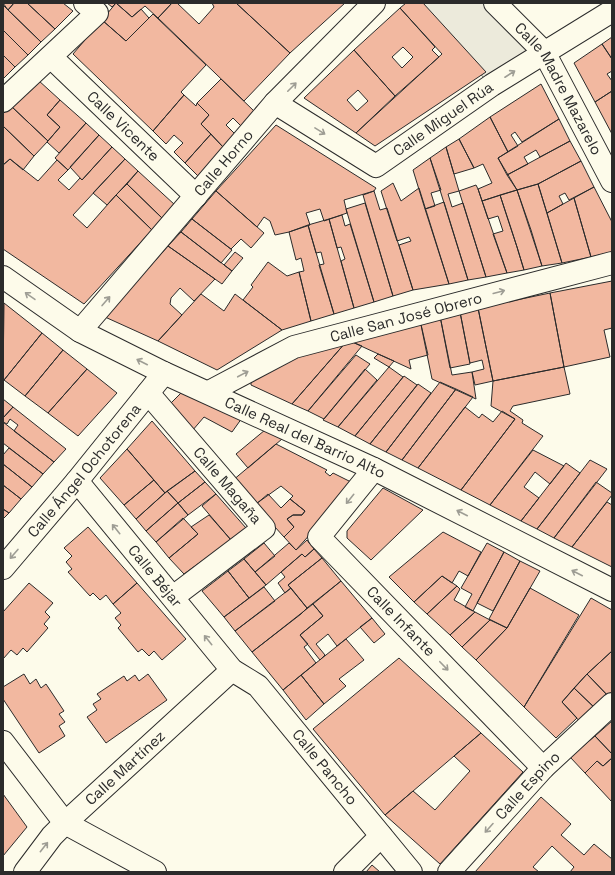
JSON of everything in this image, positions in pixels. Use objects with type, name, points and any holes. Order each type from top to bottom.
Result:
[{"type":"street","name":"Calle Horno","points":[[80,331],[275,103],[374,3]]},
{"type":"street","name":"Calle Madre Mazarelo","points":[[494,3],[544,52],[612,181]]},
{"type":"street","points":[[3,101],[51,57],[91,8]]},
{"type":"street","name":"Calle Miguel Rúa","points":[[275,103],[376,166],[492,85],[612,11]]},
{"type":"street","name":"Calle Vicente","points":[[51,57],[196,196]]},
{"type":"street","name":"Calle San José Obrero","points":[[209,392],[294,347],[612,263]]},
{"type":"street","name":"Calle Real del Barrio Alto","points":[[3,277],[80,331],[164,373],[209,392],[374,469],[612,590]]},
{"type":"street","name":"Calle Ángel Ochotorena","points":[[3,568],[77,481],[164,373]]},
{"type":"street","name":"Calle Magaña","points":[[148,393],[264,528],[173,597]]},
{"type":"street","name":"Calle Infante","points":[[374,469],[319,536],[543,768]]},
{"type":"street","name":"Calle Béjar","points":[[77,481],[232,670]]},
{"type":"street","name":"Calle Martínez","points":[[25,872],[52,836],[65,823],[232,670]]},
{"type":"street","name":"Calle Pancho","points":[[232,670],[258,686],[411,872]]},
{"type":"street","name":"Calle Espino","points":[[449,872],[543,768],[612,704]]},
{"type":"street","points":[[3,742],[65,823],[155,872]]},
{"type":"street","points":[[345,872],[381,836]]},
{"type":"shaded area","points":[[403,3],[495,3],[544,52],[492,85]]},
{"type":"building","points":[[3,3],[14,3],[8,10]]},
{"type":"building","points":[[14,3],[27,3],[55,29],[41,42],[8,10]]},
{"type":"building","points":[[27,3],[63,3],[73,11],[55,29]]},
{"type":"building","points":[[107,3],[116,3],[112,7]]},
{"type":"building","points":[[116,3],[172,3],[158,18],[145,6],[132,17]]},
{"type":"building","points":[[116,3],[132,17],[141,9],[149,18],[126,41],[102,20]]},
{"type":"building","points":[[172,3],[177,3],[199,24],[214,7],[212,3],[236,3],[290,53],[244,101],[158,18]]},
{"type":"building","points":[[236,3],[345,3],[290,53]]},
{"type":"building","points":[[406,3],[423,3],[486,72],[375,146],[356,133],[442,54],[400,8]]},
{"type":"building","points":[[3,5],[41,42],[28,55],[3,30]]},
{"type":"building","points":[[400,8],[435,47],[432,50],[439,57],[395,96],[354,50]],"holes":[[[403,47],[413,57],[402,68],[392,57]]]},
{"type":"building","points":[[153,14],[206,65],[181,92],[184,95],[153,131],[73,54],[102,20],[126,41]]},
{"type":"building","points":[[3,30],[28,55],[15,67],[3,55]]},
{"type":"building","points":[[612,37],[612,59],[602,44]]},
{"type":"building","points":[[602,44],[612,59],[612,71],[607,74],[612,81],[612,91],[595,102],[574,63]]},
{"type":"building","points":[[354,50],[395,96],[356,133],[304,98]],"holes":[[[358,90],[368,101],[357,111],[347,100]]]},
{"type":"building","points":[[3,55],[15,67],[3,79]]},
{"type":"building","points":[[221,79],[255,112],[242,127],[233,118],[226,125],[235,134],[223,147],[201,124],[209,115],[197,103]]},
{"type":"building","points":[[38,80],[60,100],[47,115],[60,127],[48,141],[11,106]]},
{"type":"building","points":[[541,84],[559,119],[522,142],[515,132],[511,135],[518,146],[508,152],[490,117]]},
{"type":"building","points":[[612,91],[612,134],[595,102]]},
{"type":"building","points":[[184,95],[196,106],[197,103],[209,115],[201,124],[211,134],[185,163],[174,152],[183,143],[174,135],[166,144],[153,131]]},
{"type":"building","points":[[60,100],[86,123],[59,153],[47,142],[60,127],[47,115]]},
{"type":"building","points":[[11,106],[48,141],[34,156],[3,126],[3,114]]},
{"type":"building","points":[[490,117],[508,152],[498,158],[517,190],[482,201],[478,189],[492,183],[483,164],[474,168],[459,139]]},
{"type":"building","points":[[559,119],[570,141],[540,157],[536,150],[524,157],[528,164],[507,175],[498,158]]},
{"type":"building","points":[[86,123],[99,135],[68,170],[55,158]]},
{"type":"building","points":[[276,125],[376,188],[374,191],[344,200],[347,213],[324,221],[320,209],[306,213],[310,225],[289,232],[275,235],[270,221],[264,217],[257,227],[216,191]]},
{"type":"building","points":[[3,126],[34,156],[23,170],[10,159],[3,165]]},
{"type":"building","points":[[211,134],[223,147],[198,176],[185,163]]},
{"type":"building","points":[[99,135],[112,147],[82,180],[70,167]]},
{"type":"building","points":[[459,139],[474,168],[454,174],[446,147]]},
{"type":"building","points":[[570,141],[581,161],[538,184],[517,190],[507,175]]},
{"type":"building","points":[[112,147],[125,159],[73,215],[87,228],[116,195],[152,230],[84,304],[3,249],[3,165],[10,159],[38,181],[57,160],[68,170],[58,180],[69,190],[80,178],[82,180]]},
{"type":"building","points":[[446,147],[459,191],[448,194],[452,207],[463,203],[486,277],[468,280],[430,158]]},
{"type":"building","points":[[430,158],[441,190],[431,193],[435,206],[425,209],[413,170]]},
{"type":"building","points":[[125,159],[138,171],[107,205],[93,193]]},
{"type":"building","points":[[581,161],[594,187],[569,200],[565,193],[559,196],[563,204],[547,213],[538,184]]},
{"type":"building","points":[[138,171],[175,205],[162,218],[127,184]]},
{"type":"building","points":[[393,183],[401,201],[419,188],[449,284],[413,290],[399,245],[411,241],[409,237],[397,241],[381,191]]},
{"type":"building","points":[[127,184],[162,218],[152,230],[116,195]]},
{"type":"building","points":[[538,184],[562,263],[542,266],[517,190]]},
{"type":"building","points":[[476,185],[507,273],[486,277],[459,191]]},
{"type":"building","points":[[594,187],[612,222],[612,252],[591,257],[574,198]]},
{"type":"building","points":[[517,190],[542,266],[524,270],[500,195]]},
{"type":"building","points":[[216,191],[264,233],[251,248],[241,239],[231,249],[192,219]]},
{"type":"building","points":[[374,191],[380,210],[387,208],[413,290],[393,296],[363,195]]},
{"type":"building","points":[[500,195],[524,270],[507,273],[493,234],[503,231],[498,216],[488,219],[482,201]]},
{"type":"building","points":[[574,198],[591,257],[562,263],[547,213]]},
{"type":"building","points":[[444,202],[468,280],[449,284],[425,209]]},
{"type":"building","points":[[365,203],[393,296],[374,302],[346,209]]},
{"type":"building","points":[[342,215],[345,226],[350,224],[374,302],[354,308],[341,261],[345,259],[341,247],[337,248],[329,219]]},
{"type":"building","points":[[192,219],[232,250],[221,263],[181,232]]},
{"type":"building","points":[[329,219],[354,308],[334,314],[319,265],[324,264],[321,252],[316,253],[308,225]]},
{"type":"building","points":[[308,225],[334,314],[311,321],[299,272],[304,271],[301,258],[296,260],[289,232]]},
{"type":"building","points":[[181,232],[232,271],[222,284],[168,246]]},
{"type":"building","points":[[168,246],[215,279],[194,301],[180,288],[171,298],[170,304],[182,315],[158,341],[105,317]]},
{"type":"building","points":[[235,252],[243,258],[232,271],[224,265]]},
{"type":"building","points":[[268,262],[287,276],[299,272],[311,321],[282,330],[243,300],[253,287],[251,285]]},
{"type":"building","points":[[612,281],[612,328],[604,330],[610,357],[564,367],[550,293]]},
{"type":"building","points":[[550,293],[564,367],[493,381],[478,308]]},
{"type":"building","points":[[201,294],[224,311],[235,294],[282,330],[217,370],[158,341]]},
{"type":"building","points":[[4,303],[42,333],[4,380],[3,379]]},
{"type":"building","points":[[478,308],[493,381],[475,385],[472,372],[484,369],[482,360],[470,363],[460,312]]},
{"type":"building","points":[[460,312],[470,364],[450,368],[440,316]]},
{"type":"building","points":[[440,316],[452,375],[472,372],[476,399],[432,379],[420,320]]},
{"type":"building","points":[[420,320],[428,355],[409,360],[411,369],[350,341]]},
{"type":"building","points":[[42,333],[63,350],[25,396],[4,380]]},
{"type":"building","points":[[350,341],[362,346],[308,411],[292,404],[346,342]]},
{"type":"building","points":[[346,342],[292,404],[251,385],[251,380],[293,355]]},
{"type":"building","points":[[63,350],[87,369],[48,413],[25,396]]},
{"type":"building","points":[[378,354],[394,361],[389,367],[374,358]]},
{"type":"building","points":[[356,355],[370,364],[324,419],[308,411]]},
{"type":"building","points":[[389,367],[403,377],[355,436],[338,427]]},
{"type":"building","points":[[564,367],[570,394],[513,406],[510,411],[523,420],[522,423],[543,436],[490,505],[461,490],[515,419],[491,406],[493,381]]},
{"type":"building","points":[[87,369],[117,393],[78,436],[48,413]]},
{"type":"building","points":[[365,369],[377,380],[338,427],[323,420]]},
{"type":"building","points":[[404,376],[417,385],[370,444],[355,436]]},
{"type":"building","points":[[440,382],[456,389],[402,460],[386,452]]},
{"type":"building","points":[[418,384],[431,393],[386,452],[370,444]]},
{"type":"building","points":[[185,389],[242,418],[232,432],[204,417],[192,431],[169,405]]},
{"type":"building","points":[[456,389],[473,397],[418,468],[402,460]]},
{"type":"building","points":[[3,399],[13,407],[3,418]]},
{"type":"building","points":[[13,407],[66,449],[54,462],[14,431],[18,425],[10,419],[7,424],[3,422],[3,418]]},
{"type":"building","points":[[465,407],[479,418],[482,414],[493,422],[502,411],[515,419],[461,490],[418,468]]},
{"type":"building","points":[[152,421],[195,471],[165,493],[127,449]]},
{"type":"building","points":[[3,422],[54,462],[43,474],[3,443]]},
{"type":"building","points":[[265,430],[282,439],[248,468],[236,454]]},
{"type":"building","points":[[276,444],[327,470],[325,472],[330,476],[333,473],[355,484],[296,550],[284,537],[294,527],[287,519],[293,515],[302,515],[305,511],[290,499],[293,496],[281,486],[253,506],[232,481]]},
{"type":"building","points":[[9,448],[43,474],[32,487],[3,464],[3,455]]},
{"type":"building","points":[[127,449],[154,480],[124,505],[100,478]]},
{"type":"building","points":[[533,450],[564,466],[550,484],[535,472],[524,487],[539,498],[521,521],[490,505]]},
{"type":"building","points":[[590,460],[607,469],[554,538],[537,529]]},
{"type":"building","points":[[566,463],[580,473],[545,519],[537,529],[521,521]]},
{"type":"building","points":[[3,464],[32,487],[21,499],[3,485]]},
{"type":"building","points":[[195,471],[205,482],[178,503],[167,491]]},
{"type":"building","points":[[154,480],[165,493],[136,519],[124,505]]},
{"type":"building","points":[[205,482],[216,494],[188,515],[178,503]]},
{"type":"building","points":[[596,482],[612,493],[612,495],[572,547],[554,538]]},
{"type":"building","points":[[3,485],[21,499],[9,513],[3,509]]},
{"type":"building","points":[[383,488],[423,510],[371,560],[347,538],[347,531]]},
{"type":"building","points":[[167,491],[178,503],[146,531],[136,519]]},
{"type":"building","points":[[216,494],[246,528],[231,540],[202,506]]},
{"type":"building","points":[[268,494],[281,508],[290,499],[305,511],[302,515],[293,515],[287,519],[294,527],[284,537],[255,505]]},
{"type":"building","points":[[607,502],[612,505],[612,567],[572,547]]},
{"type":"building","points":[[178,503],[188,515],[156,542],[146,531]]},
{"type":"building","points":[[3,509],[9,513],[3,519]]},
{"type":"building","points":[[209,515],[231,540],[184,574],[169,558],[198,534],[191,527]]},
{"type":"building","points":[[183,518],[198,534],[169,558],[156,542]]},
{"type":"building","points":[[88,527],[137,583],[113,604],[106,595],[100,600],[93,593],[90,596],[68,572],[72,569],[66,562],[72,556],[64,548]]},
{"type":"building","points":[[443,532],[481,552],[468,576],[459,571],[452,583],[442,576],[414,602],[389,577]]},
{"type":"building","points":[[307,540],[314,549],[305,557],[302,554],[266,585],[255,572],[289,543],[296,550]]},
{"type":"building","points":[[264,543],[275,556],[255,572],[244,559]]},
{"type":"building","points":[[487,543],[504,552],[473,611],[465,607],[472,594],[461,588]]},
{"type":"building","points":[[314,549],[322,558],[288,585],[291,588],[285,593],[278,583],[285,577],[281,572],[302,554],[305,557]]},
{"type":"building","points":[[504,552],[520,561],[493,611],[477,603]]},
{"type":"building","points":[[322,558],[341,581],[307,608],[288,585]]},
{"type":"building","points":[[244,559],[266,585],[249,598],[228,571]]},
{"type":"building","points":[[520,561],[540,571],[507,628],[489,619]]},
{"type":"building","points":[[228,571],[249,598],[224,617],[202,591]]},
{"type":"building","points":[[442,576],[457,586],[427,614],[414,602]]},
{"type":"building","points":[[341,581],[372,618],[337,646],[328,634],[316,644],[325,655],[320,660],[300,635],[323,616],[313,604]]},
{"type":"building","points":[[29,583],[53,603],[45,612],[50,617],[44,624],[48,628],[27,652],[23,648],[17,655],[11,650],[3,659],[3,612]]},
{"type":"building","points":[[137,583],[186,639],[162,660],[154,651],[149,656],[142,649],[138,652],[118,628],[121,625],[115,618],[121,613],[113,604]]},
{"type":"building","points":[[457,586],[460,589],[454,600],[475,612],[450,635],[427,614]]},
{"type":"building","points":[[264,587],[275,601],[235,631],[224,617]]},
{"type":"building","points":[[291,588],[307,608],[252,652],[235,631]]},
{"type":"building","points":[[530,588],[579,615],[524,707],[476,660],[507,628]]},
{"type":"building","points":[[591,598],[612,610],[612,651],[587,674],[562,702],[577,718],[556,738],[524,707]]},
{"type":"building","points":[[313,604],[323,616],[300,635],[308,644],[304,647],[316,663],[283,690],[252,652]]},
{"type":"building","points":[[475,612],[490,620],[462,647],[450,635]]},
{"type":"building","points":[[372,618],[385,634],[374,643],[360,627]]},
{"type":"building","points":[[490,620],[507,628],[476,660],[462,647]]},
{"type":"building","points":[[346,639],[364,660],[339,679],[346,686],[324,704],[301,675]]},
{"type":"building","points":[[612,651],[612,698],[611,699],[587,674]]},
{"type":"building","points":[[399,658],[481,733],[385,815],[313,729]]},
{"type":"building","points":[[24,674],[30,684],[36,679],[41,688],[46,684],[64,711],[59,714],[65,722],[59,726],[65,736],[39,753],[3,699],[3,687]]},
{"type":"building","points":[[148,674],[167,700],[106,743],[87,717],[97,710],[93,704],[101,699],[97,694],[124,676],[127,681],[135,675],[139,681]]},
{"type":"building","points":[[587,674],[611,699],[598,711],[574,688]]},
{"type":"building","points":[[301,675],[324,704],[306,720],[283,690]]},
{"type":"building","points":[[574,688],[598,711],[583,725],[562,702]]},
{"type":"building","points":[[612,721],[612,754],[595,736]]},
{"type":"building","points":[[481,733],[523,772],[440,864],[385,815],[413,791],[435,810],[470,771],[454,756]]},
{"type":"building","points":[[595,736],[612,754],[612,758],[603,766],[597,761],[585,773],[570,757]]},
{"type":"building","points":[[612,758],[612,802],[585,773],[597,761],[603,766]]},
{"type":"building","points":[[3,794],[27,827],[3,856]]},
{"type":"building","points":[[541,797],[571,824],[561,835],[584,855],[594,844],[612,859],[612,872],[570,872],[574,867],[552,846],[533,867],[539,872],[475,872]]},
{"type":"building","points":[[372,865],[380,872],[366,872]]}]
